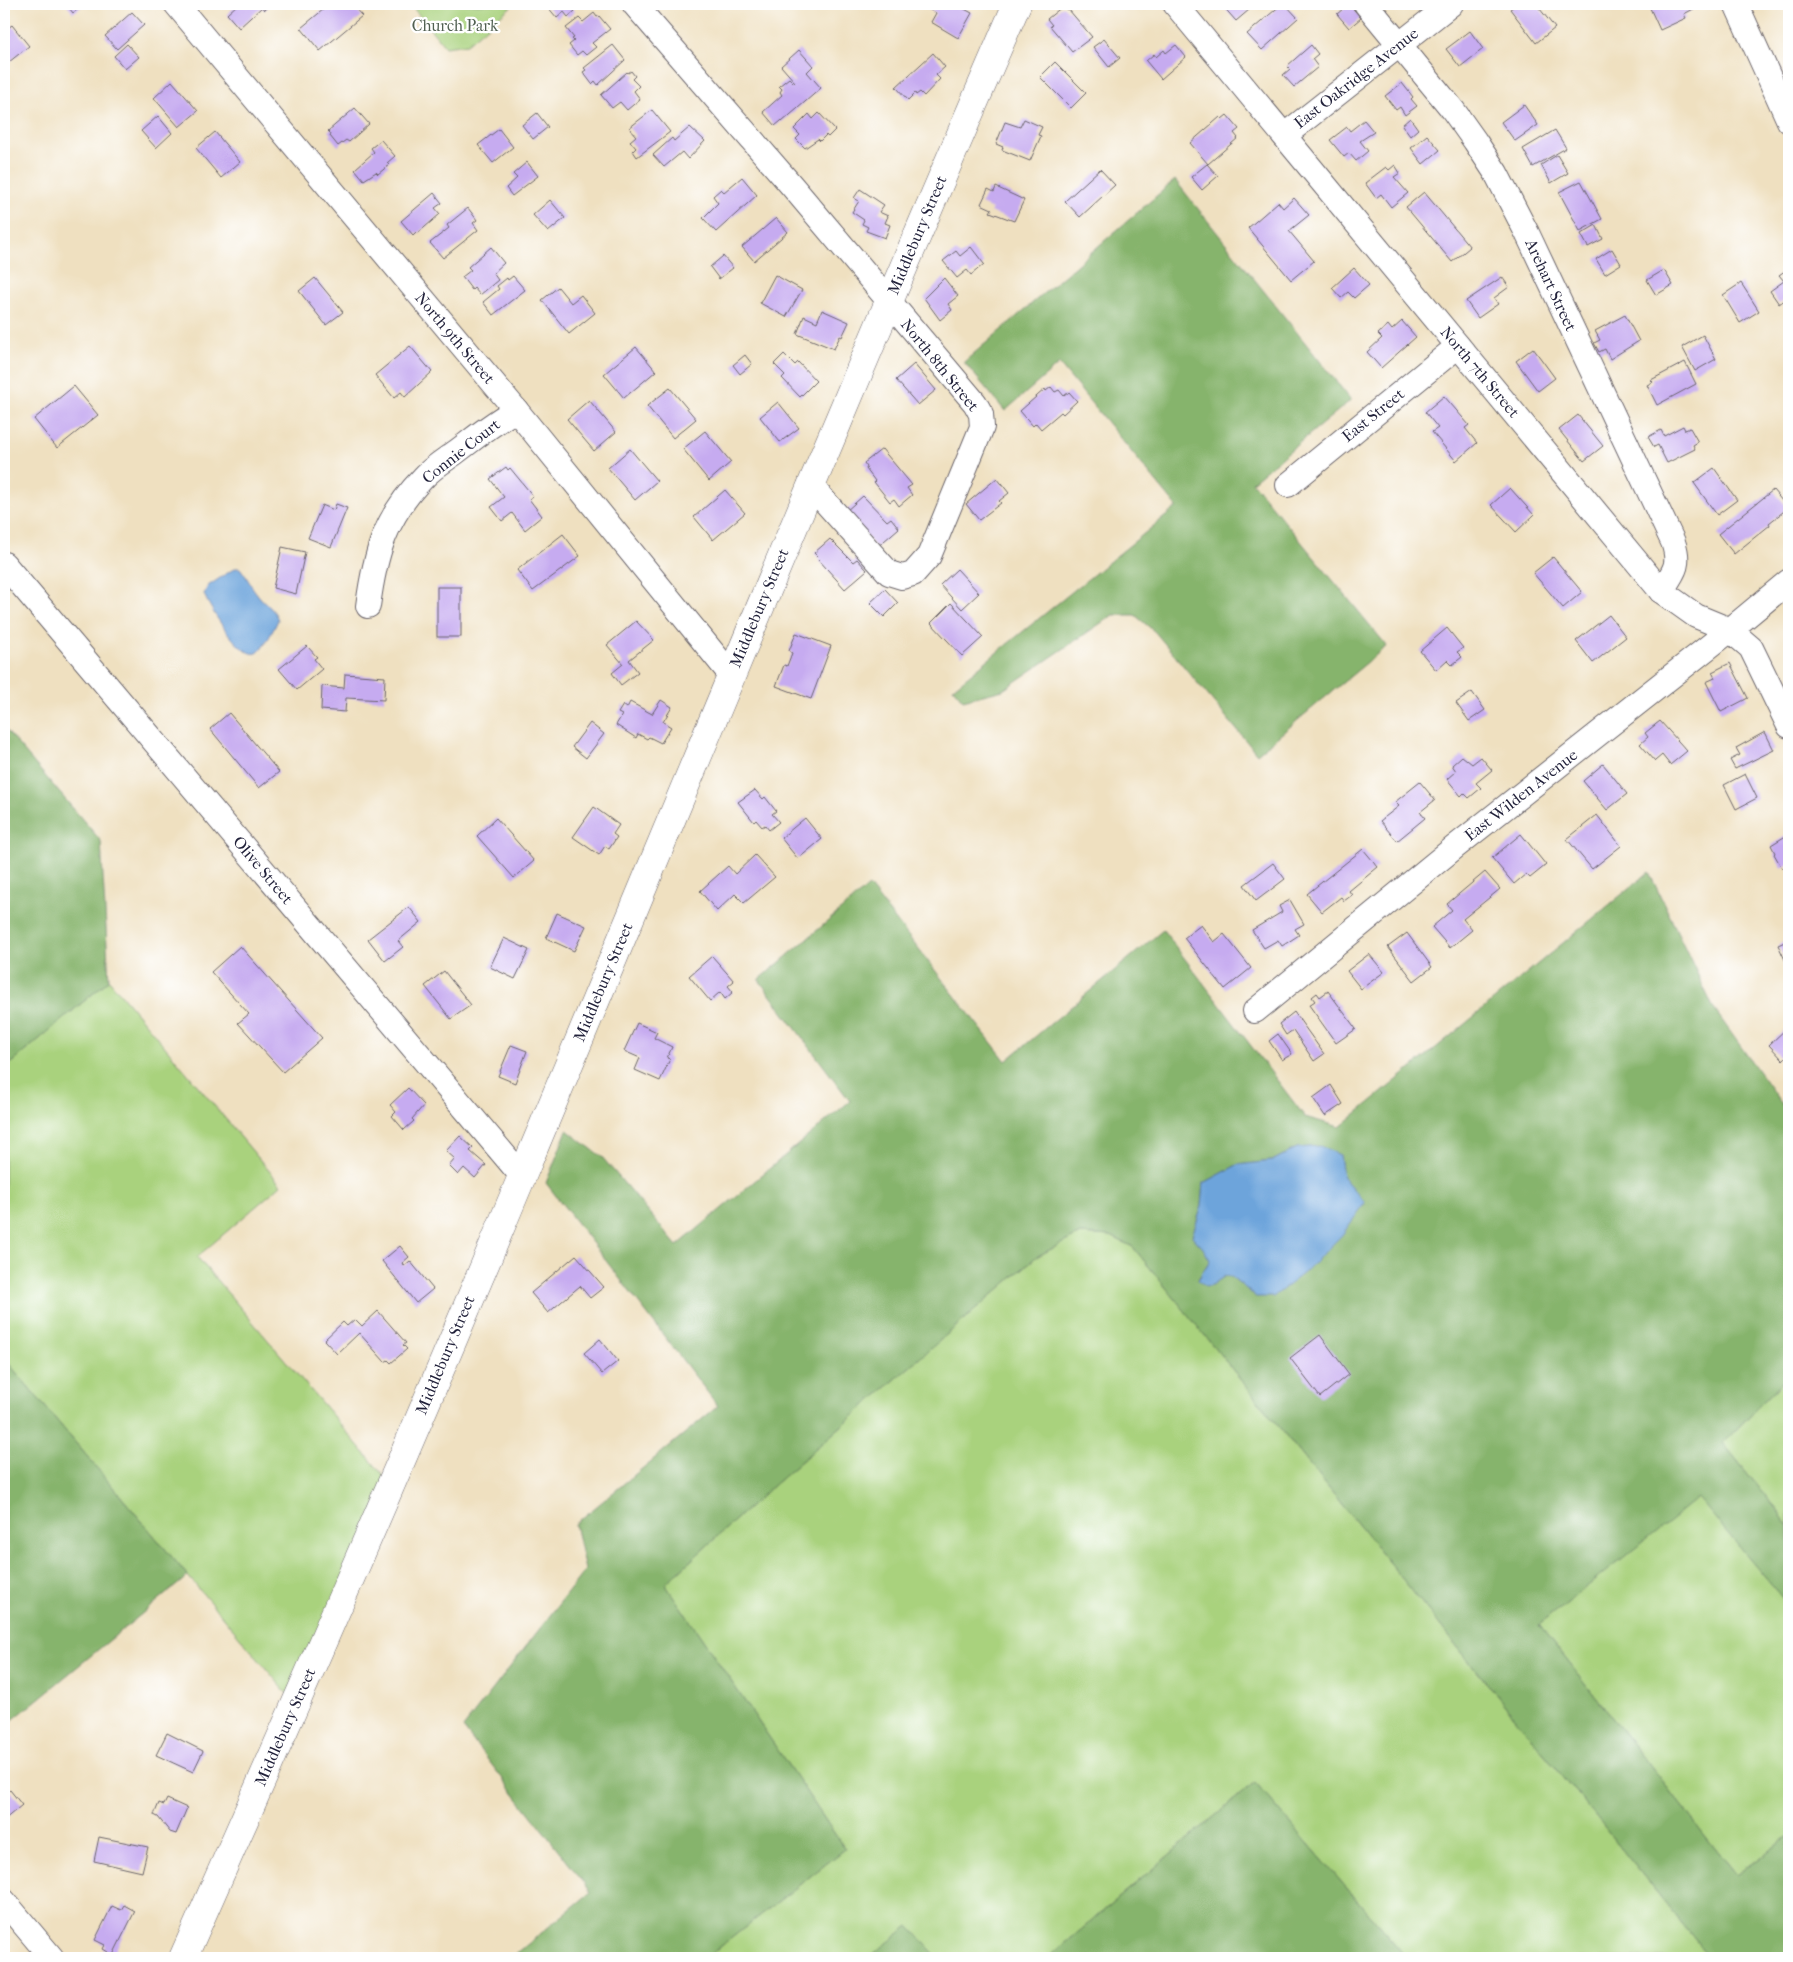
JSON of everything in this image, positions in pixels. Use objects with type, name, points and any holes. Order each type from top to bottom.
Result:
[{"type":"main road","name":"Middlebury Street","points":[[183,1958],[296,1704],[522,1176],[810,485],[1016,4]]},
{"type":"street","name":"North 9th Street","points":[[176,4],[516,410],[731,675]]},
{"type":"street","name":"North 8th Street","points":[[634,4],[792,186],[975,403],[981,414],[982,426],[928,556],[913,574],[902,577],[889,573],[810,485]]},
{"type":"street","name":"North 7th Street","points":[[1175,4],[1661,591],[1696,616],[1730,630],[1751,648],[1789,726]]},
{"type":"street","name":"Arehart Street","points":[[1366,4],[1475,141],[1496,173],[1527,233],[1678,555],[1675,571],[1661,591]]},
{"type":"street","name":"East Oakridge Avenue","points":[[1285,135],[1451,4]]},
{"type":"street","points":[[1736,4],[1789,121]]},
{"type":"street","name":"East Street","points":[[1288,485],[1458,346]]},
{"type":"street","name":"Connie Court","points":[[368,606],[372,574],[378,552],[393,516],[423,478],[494,422],[516,410]]},
{"type":"street","name":"Olive Street","points":[[4,564],[522,1176]]},
{"type":"street","name":"East Wilden Avenue","points":[[1255,1012],[1462,841],[1730,630],[1789,581]]},
{"type":"street","points":[[4,1902],[52,1958]]},
{"type":"green space","name":"Church Park","points":[[410,4],[514,4],[467,44],[445,47]]},
{"type":"green space","points":[[1175,180],[1351,400],[1252,482],[1387,646],[1257,754],[1155,632],[1135,615],[1113,615],[1003,690],[963,700],[953,688],[1177,507],[1059,364],[1005,411],[964,362]]},
{"type":"green space","points":[[4,728],[101,841],[109,980],[4,1069]]},
{"type":"green space","points":[[1649,872],[1714,1009],[1789,1114],[1789,1375],[1723,1443],[1789,1525],[1789,1606],[1698,1498],[1539,1625],[1736,1875],[1789,1836],[1789,1958],[1710,1958],[1133,1247],[1111,1236],[1080,1234],[1036,1257],[776,1483],[665,1584],[845,1849],[706,1958],[511,1958],[591,1892],[463,1728],[585,1570],[575,1524],[718,1406],[546,1183],[567,1130],[602,1157],[677,1246],[850,1101],[759,980],[869,886],[1006,1061],[1163,930],[1305,1117],[1340,1127]],"holes":[[[1297,1148],[1340,1155],[1343,1177],[1365,1204],[1256,1297],[1232,1277],[1225,1276],[1212,1285],[1198,1279],[1210,1260],[1203,1248],[1192,1236],[1202,1206],[1204,1183],[1237,1165],[1272,1161]]]},
{"type":"green space","points":[[109,980],[281,1185],[197,1257],[391,1484],[296,1704],[4,1358],[4,1069]]},
{"type":"green space","points":[[1080,1234],[1111,1236],[1133,1247],[1710,1958],[1407,1958],[1255,1782],[1048,1958],[938,1958],[909,1927],[868,1958],[706,1958],[845,1849],[665,1584],[776,1483],[1036,1257]]},
{"type":"green space","points":[[4,1358],[188,1576],[4,1727]]},
{"type":"green space","points":[[1789,1375],[1789,1525],[1723,1443]]},
{"type":"green space","points":[[1698,1497],[1789,1606],[1789,1836],[1736,1875],[1539,1625]]},
{"type":"green space","points":[[1255,1782],[1407,1958],[1048,1958]]},
{"type":"green space","points":[[909,1926],[938,1958],[868,1958]]},
{"type":"water","points":[[235,568],[240,568],[256,592],[277,616],[278,620],[272,633],[257,653],[250,653],[234,641],[218,620],[204,594],[208,586]]},
{"type":"water","points":[[1320,1146],[1340,1155],[1343,1177],[1365,1203],[1342,1235],[1304,1273],[1273,1297],[1256,1297],[1232,1277],[1225,1276],[1212,1285],[1205,1286],[1198,1280],[1210,1260],[1203,1248],[1192,1236],[1202,1206],[1204,1183],[1237,1165],[1272,1161],[1297,1148]]},
{"type":"building","points":[[66,4],[85,4],[73,13]]},
{"type":"building","points":[[238,4],[271,4],[264,10],[262,7],[239,28],[227,14]]},
{"type":"building","points":[[330,4],[351,4],[362,16],[320,51],[301,28]]},
{"type":"building","points":[[549,4],[574,4],[571,6],[575,11],[568,17],[564,12],[557,18],[547,6]]},
{"type":"building","points":[[919,4],[955,4],[972,13],[958,38],[931,22],[936,13]]},
{"type":"building","points":[[1221,4],[1256,4],[1236,21]]},
{"type":"building","points":[[1282,4],[1285,4],[1298,18],[1262,50],[1247,34]]},
{"type":"building","points":[[1349,4],[1361,18],[1349,28],[1337,14]]},
{"type":"building","points":[[1517,4],[1536,4],[1555,28],[1536,43],[1510,9]]},
{"type":"building","points":[[1653,4],[1701,5],[1684,14],[1686,18],[1660,30],[1650,8],[1654,6]]},
{"type":"building","points":[[1063,6],[1069,10],[1092,37],[1072,52],[1050,26],[1052,25],[1047,19]]},
{"type":"building","points":[[132,12],[144,25],[117,49],[105,36]]},
{"type":"building","points":[[594,13],[610,29],[592,43],[596,47],[586,55],[582,51],[577,55],[569,45],[574,41],[572,39],[574,38],[566,28],[579,18],[583,22]]},
{"type":"building","points":[[12,25],[29,46],[9,62],[4,55],[4,31]]},
{"type":"building","points":[[1470,31],[1483,49],[1460,67],[1446,49]]},
{"type":"building","points":[[1104,39],[1120,58],[1109,67],[1093,47]]},
{"type":"building","points":[[127,44],[139,57],[125,69],[114,56]]},
{"type":"building","points":[[613,45],[625,60],[598,85],[595,81],[592,84],[583,72],[586,70],[584,68]]},
{"type":"building","points":[[1176,45],[1186,57],[1161,79],[1146,61],[1154,54],[1156,57],[1164,50],[1166,53]]},
{"type":"building","points":[[1311,45],[1318,54],[1312,59],[1318,67],[1294,87],[1283,75],[1290,69],[1287,66]]},
{"type":"building","points":[[799,50],[813,66],[807,72],[821,88],[775,126],[763,112],[782,95],[780,92],[782,89],[779,86],[789,78],[795,82],[781,66]]},
{"type":"building","points":[[933,53],[945,67],[936,75],[940,79],[924,96],[920,92],[916,95],[915,93],[908,100],[896,87]]},
{"type":"building","points":[[1055,62],[1086,93],[1071,108],[1040,77]]},
{"type":"building","points":[[631,71],[635,76],[632,79],[639,86],[634,91],[640,99],[627,110],[620,102],[612,108],[601,95],[627,72]]},
{"type":"building","points":[[172,81],[198,111],[179,127],[154,98]]},
{"type":"building","points":[[1402,83],[1413,97],[1411,99],[1417,106],[1405,115],[1400,107],[1396,110],[1385,96]]},
{"type":"building","points":[[1524,105],[1538,125],[1515,141],[1501,122]]},
{"type":"building","points":[[355,108],[369,124],[349,142],[346,140],[338,146],[328,131]]},
{"type":"building","points":[[652,110],[670,132],[637,157],[633,151],[636,148],[630,141],[636,136],[629,128]]},
{"type":"building","points":[[537,113],[548,127],[533,139],[522,125]]},
{"type":"building","points":[[819,113],[835,130],[828,137],[826,135],[820,141],[818,139],[805,148],[796,139],[800,135],[794,129],[809,114],[813,119]]},
{"type":"building","points":[[1227,115],[1239,129],[1234,133],[1238,138],[1208,164],[1190,143],[1220,117],[1222,119]]},
{"type":"building","points":[[158,116],[172,133],[156,148],[141,131]]},
{"type":"building","points":[[1410,118],[1418,129],[1410,136],[1402,125]]},
{"type":"building","points":[[1024,119],[1042,127],[1038,135],[1041,136],[1030,161],[1002,150],[1003,147],[996,144],[1005,122],[1020,127]]},
{"type":"building","points":[[1364,120],[1374,132],[1360,141],[1368,151],[1356,161],[1349,153],[1344,157],[1330,140],[1347,127],[1350,131]]},
{"type":"building","points":[[690,127],[705,141],[688,159],[682,152],[664,167],[653,155],[672,138],[674,141]]},
{"type":"building","points":[[499,129],[513,147],[493,163],[478,145]]},
{"type":"building","points":[[1555,130],[1566,148],[1533,167],[1523,149]]},
{"type":"building","points":[[215,132],[240,162],[221,178],[196,148]]},
{"type":"building","points":[[1427,135],[1440,150],[1423,164],[1411,148]]},
{"type":"building","points":[[381,140],[395,156],[387,163],[389,165],[378,174],[376,172],[364,180],[355,169],[374,152],[371,148]]},
{"type":"building","points":[[1557,155],[1568,173],[1551,183],[1541,165]]},
{"type":"building","points":[[527,162],[538,176],[512,196],[506,188],[517,178],[513,174]]},
{"type":"building","points":[[1207,164],[1218,176],[1202,190],[1191,177]]},
{"type":"building","points":[[1395,165],[1400,173],[1394,177],[1408,193],[1391,207],[1381,194],[1376,198],[1365,183],[1386,167],[1389,170]]},
{"type":"building","points":[[1100,169],[1115,185],[1080,217],[1065,201]]},
{"type":"building","points":[[742,177],[757,195],[716,232],[703,218],[718,203],[713,196],[721,189],[724,192]]},
{"type":"building","points":[[1581,181],[1602,219],[1580,231],[1559,192]]},
{"type":"building","points":[[996,187],[1024,200],[1014,221],[990,212],[992,209],[981,204],[988,189],[994,192]]},
{"type":"building","points":[[860,189],[884,205],[879,212],[888,216],[885,223],[890,225],[885,238],[866,231],[868,227],[862,224],[864,220],[852,212],[859,201],[854,198]]},
{"type":"building","points":[[1424,192],[1470,247],[1452,262],[1406,207]]},
{"type":"building","points":[[434,193],[442,203],[435,208],[440,214],[417,234],[416,232],[413,235],[401,221]]},
{"type":"building","points":[[1294,198],[1309,215],[1289,231],[1314,261],[1291,280],[1248,228],[1278,202],[1283,208]]},
{"type":"building","points":[[550,200],[565,218],[548,232],[533,215]]},
{"type":"building","points":[[468,208],[477,220],[473,223],[478,230],[443,258],[430,243],[449,228],[447,225]]},
{"type":"building","points":[[776,218],[788,232],[754,261],[742,247]]},
{"type":"building","points":[[1596,225],[1603,239],[1588,247],[1581,234]]},
{"type":"building","points":[[491,247],[504,263],[493,273],[498,280],[480,295],[474,288],[472,290],[462,277],[471,270],[468,267]]},
{"type":"building","points":[[971,247],[984,264],[971,275],[967,270],[957,278],[943,261],[956,251],[960,256]]},
{"type":"building","points":[[1612,249],[1621,264],[1605,274],[1596,259]]},
{"type":"building","points":[[723,256],[733,268],[719,279],[710,267]]},
{"type":"building","points":[[1354,268],[1369,285],[1354,298],[1348,292],[1341,298],[1332,288]]},
{"type":"building","points":[[1789,268],[1789,297],[1779,304],[1770,291],[1784,281],[1779,275]]},
{"type":"building","points":[[1664,270],[1673,285],[1656,295],[1647,280]]},
{"type":"building","points":[[775,275],[802,290],[786,317],[760,303]]},
{"type":"building","points":[[513,276],[525,290],[493,315],[483,302],[499,289],[497,286]]},
{"type":"building","points":[[1502,277],[1509,287],[1494,298],[1498,304],[1478,318],[1466,301]]},
{"type":"building","points":[[315,278],[343,312],[326,325],[299,291]]},
{"type":"building","points":[[944,278],[958,296],[948,304],[952,310],[940,320],[924,298]]},
{"type":"building","points":[[1741,283],[1759,311],[1740,323],[1723,295]]},
{"type":"building","points":[[558,287],[571,303],[581,295],[595,313],[569,334],[542,300]]},
{"type":"building","points":[[822,310],[849,322],[834,349],[797,334],[804,316],[817,322]]},
{"type":"building","points":[[1625,315],[1639,341],[1610,359],[1605,349],[1599,352],[1594,343],[1600,340],[1595,331]]},
{"type":"building","points":[[1402,321],[1416,337],[1381,368],[1367,352],[1382,338],[1378,334],[1388,325],[1392,330]]},
{"type":"building","points":[[1703,335],[1716,359],[1695,371],[1682,347]]},
{"type":"building","points":[[410,346],[432,372],[405,397],[401,392],[394,398],[375,375]]},
{"type":"building","points":[[636,347],[656,371],[624,398],[604,374]]},
{"type":"building","points":[[1533,348],[1555,378],[1538,391],[1516,361]]},
{"type":"building","points":[[784,354],[795,365],[798,362],[816,381],[800,397],[782,378],[785,375],[774,364]]},
{"type":"building","points":[[745,355],[752,364],[740,374],[733,365]]},
{"type":"building","points":[[1685,362],[1696,384],[1657,405],[1647,385],[1653,382],[1651,380]]},
{"type":"building","points":[[914,364],[936,390],[918,405],[896,380]]},
{"type":"building","points":[[74,386],[98,415],[57,448],[34,419]]},
{"type":"building","points":[[1051,387],[1055,392],[1059,390],[1064,396],[1069,392],[1077,401],[1063,414],[1061,412],[1041,429],[1036,423],[1033,426],[1020,411],[1045,389],[1046,391]]},
{"type":"building","points":[[670,388],[696,419],[673,438],[647,406]]},
{"type":"building","points":[[1444,396],[1469,425],[1465,428],[1477,443],[1456,461],[1432,432],[1438,428],[1425,412]]},
{"type":"building","points":[[589,400],[616,432],[594,451],[567,419]]},
{"type":"building","points":[[778,402],[799,428],[780,442],[760,417]]},
{"type":"building","points":[[1578,415],[1603,446],[1584,461],[1559,430]]},
{"type":"building","points":[[1683,426],[1685,430],[1690,428],[1698,442],[1693,445],[1695,449],[1667,463],[1658,445],[1654,447],[1648,437],[1661,430],[1664,436]]},
{"type":"building","points":[[705,431],[731,462],[709,481],[683,449]]},
{"type":"building","points":[[630,449],[657,481],[635,500],[608,468]]},
{"type":"building","points":[[882,449],[912,485],[907,488],[912,495],[899,506],[894,499],[890,502],[874,482],[864,463]]},
{"type":"building","points":[[506,467],[508,470],[510,468],[533,496],[529,499],[542,516],[525,530],[512,513],[502,521],[491,507],[504,497],[490,479]]},
{"type":"building","points":[[1714,468],[1737,500],[1717,515],[1694,483]]},
{"type":"building","points":[[997,478],[1009,493],[999,501],[1001,503],[979,520],[966,504]]},
{"type":"building","points":[[1510,488],[1534,515],[1516,532],[1491,505]]},
{"type":"building","points":[[725,490],[745,513],[713,540],[694,517]]},
{"type":"building","points":[[1773,490],[1788,508],[1734,554],[1718,534]]},
{"type":"building","points":[[863,496],[887,521],[891,518],[899,528],[876,548],[846,511]]},
{"type":"building","points":[[336,504],[347,508],[331,547],[308,538],[322,505],[334,510]]},
{"type":"building","points":[[563,534],[580,556],[533,591],[517,570]]},
{"type":"building","points":[[830,539],[853,562],[857,559],[867,570],[845,589],[814,553]]},
{"type":"building","points":[[282,547],[305,552],[296,594],[273,588]]},
{"type":"building","points":[[1553,557],[1582,592],[1563,608],[1533,573]]},
{"type":"building","points":[[957,569],[979,593],[962,609],[940,585]]},
{"type":"building","points":[[437,587],[461,587],[461,637],[437,637]]},
{"type":"building","points":[[885,589],[898,603],[884,617],[870,603]]},
{"type":"building","points":[[951,603],[983,637],[962,656],[931,623]]},
{"type":"building","points":[[1609,615],[1626,637],[1593,663],[1576,641]]},
{"type":"building","points":[[636,621],[654,640],[629,660],[638,672],[621,685],[612,673],[623,664],[607,645]]},
{"type":"building","points":[[1447,628],[1463,648],[1457,652],[1462,657],[1452,665],[1447,660],[1436,670],[1420,651]]},
{"type":"building","points":[[796,633],[831,646],[811,699],[776,686],[784,665],[787,666],[792,653],[789,651]]},
{"type":"building","points":[[307,646],[317,657],[314,659],[322,669],[297,690],[279,669]]},
{"type":"building","points":[[1730,663],[1748,698],[1721,712],[1706,682],[1715,678],[1712,672]]},
{"type":"building","points":[[345,674],[385,677],[384,700],[346,698],[345,712],[321,710],[322,686],[344,688]]},
{"type":"building","points":[[1472,692],[1485,710],[1469,721],[1456,703]]},
{"type":"building","points":[[661,700],[672,707],[663,722],[671,727],[661,743],[638,734],[636,738],[616,725],[622,715],[618,713],[623,705],[627,708],[630,702],[652,714]]},
{"type":"building","points":[[229,713],[279,772],[259,788],[210,729]]},
{"type":"building","points":[[1660,721],[1687,751],[1670,765],[1662,755],[1655,761],[1640,744],[1648,737],[1645,733]]},
{"type":"building","points":[[590,723],[604,734],[586,758],[572,747]]},
{"type":"building","points":[[1765,732],[1774,750],[1735,769],[1730,760],[1740,755],[1736,748]]},
{"type":"building","points":[[1462,756],[1472,764],[1481,757],[1492,770],[1476,783],[1481,788],[1469,798],[1464,793],[1461,796],[1447,779],[1456,771],[1452,765]]},
{"type":"building","points":[[1603,764],[1627,794],[1607,810],[1583,781]]},
{"type":"building","points":[[1745,774],[1757,798],[1736,809],[1724,785]]},
{"type":"building","points":[[1420,782],[1435,800],[1420,812],[1425,818],[1397,841],[1380,821],[1399,806],[1395,802]]},
{"type":"building","points":[[755,790],[763,799],[765,797],[776,811],[772,814],[779,822],[769,830],[765,825],[762,827],[756,820],[754,822],[738,802]]},
{"type":"building","points":[[594,807],[619,825],[613,834],[617,837],[609,849],[605,846],[599,855],[573,837]]},
{"type":"building","points":[[1597,815],[1621,846],[1592,869],[1567,839]]},
{"type":"building","points":[[496,818],[534,861],[514,878],[477,836]]},
{"type":"building","points":[[805,818],[822,839],[798,859],[781,838]]},
{"type":"building","points":[[1521,834],[1546,865],[1530,878],[1526,874],[1514,884],[1492,858]]},
{"type":"building","points":[[1789,834],[1789,864],[1782,868],[1771,845]]},
{"type":"building","points":[[1363,849],[1378,867],[1349,891],[1352,895],[1344,901],[1341,897],[1322,912],[1307,894]]},
{"type":"building","points":[[755,855],[775,877],[744,903],[735,894],[717,911],[700,891],[728,866],[735,874]]},
{"type":"building","points":[[1273,863],[1285,879],[1256,901],[1244,885]]},
{"type":"building","points":[[1485,872],[1500,889],[1463,919],[1472,930],[1450,948],[1432,927],[1452,910],[1447,904]]},
{"type":"building","points":[[1290,900],[1304,924],[1295,929],[1299,935],[1282,946],[1278,940],[1264,948],[1252,930],[1282,912],[1279,906]]},
{"type":"building","points":[[409,907],[421,922],[398,941],[403,947],[385,961],[368,939]]},
{"type":"building","points":[[557,913],[586,926],[574,951],[546,938]]},
{"type":"building","points":[[1201,925],[1214,942],[1224,934],[1251,968],[1225,989],[1184,938]]},
{"type":"building","points":[[1407,933],[1432,967],[1414,981],[1388,947]]},
{"type":"building","points":[[504,938],[529,950],[515,979],[490,967]]},
{"type":"building","points":[[1789,940],[1789,963],[1787,964],[1778,945]]},
{"type":"building","points":[[240,946],[322,1038],[283,1072],[238,1023],[249,1014],[211,972]]},
{"type":"building","points":[[1369,954],[1384,972],[1361,989],[1347,971]]},
{"type":"building","points":[[712,956],[734,981],[728,986],[733,992],[725,999],[720,992],[710,1001],[689,976]]},
{"type":"building","points":[[444,971],[471,1005],[451,1019],[425,986]]},
{"type":"building","points":[[1328,991],[1356,1029],[1336,1043],[1309,1005],[1315,1001],[1312,997],[1317,993],[1320,997]]},
{"type":"building","points":[[1294,1012],[1324,1054],[1314,1061],[1293,1030],[1286,1035],[1279,1024]]},
{"type":"building","points":[[637,1023],[657,1032],[654,1038],[672,1047],[667,1058],[670,1059],[660,1081],[635,1070],[640,1058],[624,1051]]},
{"type":"building","points":[[1789,1026],[1789,1054],[1783,1060],[1769,1045]]},
{"type":"building","points":[[1278,1034],[1292,1054],[1282,1060],[1269,1041]]},
{"type":"building","points":[[511,1045],[527,1051],[515,1083],[498,1076]]},
{"type":"building","points":[[1331,1085],[1343,1104],[1325,1116],[1313,1098]]},
{"type":"building","points":[[408,1088],[424,1105],[412,1119],[414,1121],[404,1130],[392,1116],[396,1112],[390,1105]]},
{"type":"building","points":[[460,1136],[473,1148],[470,1151],[486,1165],[475,1178],[464,1168],[458,1175],[449,1166],[455,1159],[446,1151]]},
{"type":"building","points":[[400,1246],[409,1257],[402,1263],[404,1266],[410,1261],[433,1289],[416,1303],[382,1261]]},
{"type":"building","points":[[576,1255],[604,1287],[590,1298],[580,1286],[548,1313],[531,1293]]},
{"type":"building","points":[[378,1311],[406,1343],[403,1345],[407,1349],[391,1363],[388,1360],[385,1362],[359,1333],[337,1354],[324,1340],[343,1322],[347,1326],[355,1319],[362,1326]]},
{"type":"building","points":[[1320,1335],[1349,1374],[1320,1397],[1290,1358]]},
{"type":"building","points":[[600,1339],[618,1361],[602,1374],[584,1353]]},
{"type":"building","points":[[167,1733],[203,1751],[193,1772],[156,1755]]},
{"type":"building","points":[[10,1790],[22,1805],[4,1820],[4,1795]]},
{"type":"building","points":[[167,1799],[187,1808],[176,1834],[170,1832],[158,1817],[154,1815],[159,1803],[164,1805]]},
{"type":"building","points":[[99,1837],[148,1847],[142,1872],[94,1861]]},
{"type":"building","points":[[124,1905],[135,1911],[113,1955],[103,1949],[105,1945],[95,1940],[112,1906],[121,1910]]}]
